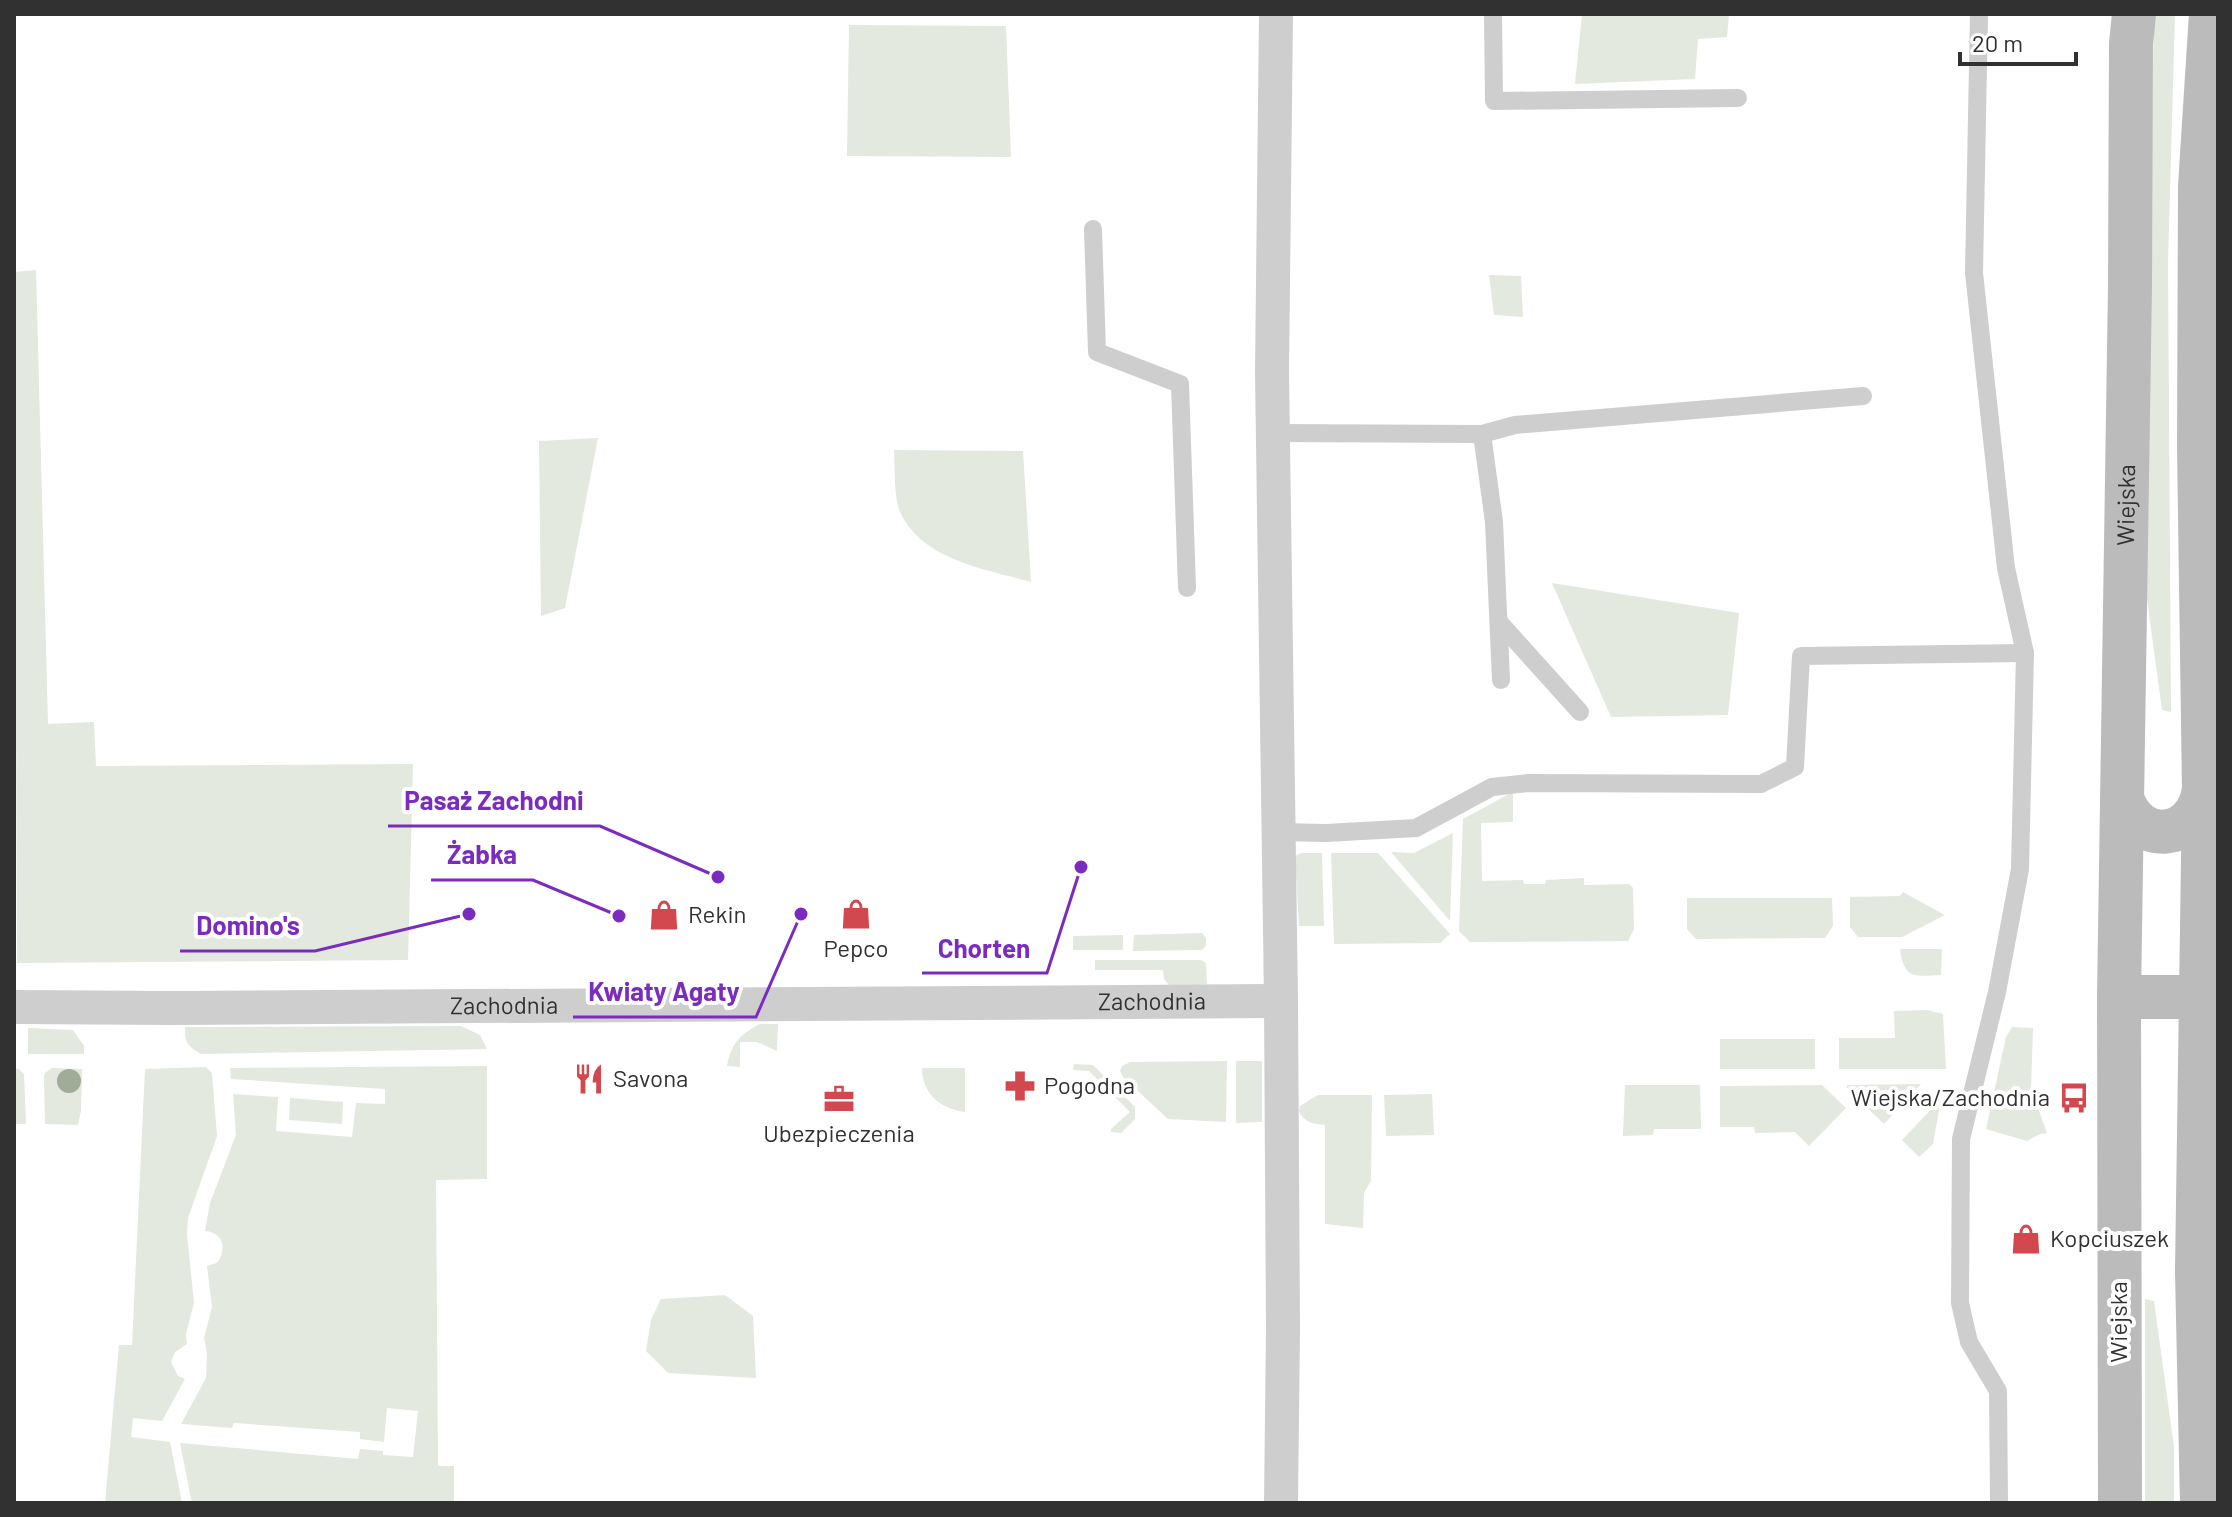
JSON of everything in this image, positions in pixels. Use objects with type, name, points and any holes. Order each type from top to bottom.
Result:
[{"type":"main road","name":"Wiejska","points":[[2120,1503],[2119,997],[2131,44],[2134,14]]},
{"type":"main road","points":[[2202,1503],[2197,1271],[2204,790],[2199,447],[2209,186],[2211,14]]},
{"type":"main road","points":[[2122,798],[2126,810],[2146,829],[2160,832],[2186,825],[2196,816],[2204,790]]},
{"type":"main road","points":[[2119,997],[2199,997]]},
{"type":"street","points":[[1276,14],[1273,433],[1281,1001],[1281,1503]]},
{"type":"street","name":"Zachodnia","points":[[14,1007],[1281,1001]]},
{"type":"lane","points":[[1493,14],[1494,101],[1738,98]]},
{"type":"lane","points":[[1979,14],[1974,273],[2006,568],[2025,653],[2020,869],[1997,992],[1962,1132],[1960,1303],[1969,1342],[1998,1391],[1999,1503]]},
{"type":"lane","points":[[1093,229],[1097,352],[1180,384],[1187,588]]},
{"type":"lane","points":[[1273,433],[1482,434],[1515,425],[1863,396]]},
{"type":"lane","points":[[1482,434],[1494,522],[1501,680]]},
{"type":"lane","points":[[1500,623],[1580,712]]},
{"type":"lane","points":[[1278,832],[1416,828],[1492,787],[1528,783],[1761,784],[1795,767],[1801,656],[2025,653]]},
{"type":"shaded area","points":[[1582,14],[1729,14],[1727,37],[1698,39],[1695,79],[1575,84]]},
{"type":"shaded area","points":[[2154,14],[2175,14],[2168,263],[2171,712],[2162,710],[2144,577]]},
{"type":"shaded area","points":[[849,25],[1006,26],[1011,157],[847,156]]},
{"type":"shaded area","points":[[36,270],[48,724],[94,722],[96,766],[413,764],[408,960],[17,963],[14,272]]},
{"type":"shaded area","points":[[1489,275],[1521,276],[1523,317],[1494,315]]},
{"type":"shaded area","points":[[598,438],[565,608],[541,616],[539,441]]},
{"type":"shaded area","points":[[894,450],[1023,451],[1031,582],[956,560],[923,541],[910,528],[898,506]]},
{"type":"shaded area","points":[[1552,583],[1739,613],[1728,715],[1611,717]]},
{"type":"shaded area","points":[[1513,794],[1513,822],[1481,823],[1482,881],[1523,880],[1524,884],[1545,884],[1546,880],[1584,878],[1584,885],[1629,884],[1633,888],[1634,929],[1628,941],[1470,942],[1459,931],[1463,819]]},
{"type":"shaded area","points":[[1453,833],[1450,921],[1391,852],[1414,853]]},
{"type":"shaded area","points":[[1322,853],[1324,926],[1299,926],[1295,856]]},
{"type":"shaded area","points":[[1331,853],[1378,853],[1450,934],[1440,943],[1334,944]]},
{"type":"shaded area","points":[[1903,892],[1945,915],[1902,937],[1858,937],[1850,927],[1850,897],[1900,896]]},
{"type":"shaded area","points":[[1687,898],[1832,898],[1833,926],[1825,938],[1696,939],[1687,929]]},
{"type":"shaded area","points":[[1202,933],[1206,946],[1202,950],[1133,951],[1134,935]]},
{"type":"shaded area","points":[[1123,935],[1123,950],[1073,950],[1073,936]]},
{"type":"shaded area","points":[[1900,949],[1942,949],[1941,975],[1912,974],[1904,966]]},
{"type":"shaded area","points":[[1095,960],[1201,960],[1206,963],[1207,985],[1169,985],[1164,979],[1163,970],[1095,970]]},
{"type":"shaded area","points":[[1927,1010],[1943,1014],[1946,1069],[1839,1069],[1839,1038],[1895,1038],[1894,1011]]},
{"type":"shaded area","points":[[760,1024],[778,1024],[777,1051],[757,1042],[740,1042],[740,1067],[727,1066],[738,1040]]},
{"type":"shaded area","points":[[461,1026],[480,1035],[487,1049],[201,1054],[188,1044],[185,1032],[185,1027]]},
{"type":"shaded area","points":[[2012,1027],[2033,1028],[2031,1089],[2047,1133],[2027,1141],[1986,1129],[2006,1037]]},
{"type":"shaded area","points":[[28,1028],[73,1030],[84,1046],[84,1054],[28,1054]]},
{"type":"shaded area","points":[[1720,1039],[1815,1039],[1815,1069],[1720,1069]]},
{"type":"shaded area","points":[[1227,1061],[1226,1122],[1168,1119],[1120,1071],[1130,1062]]},
{"type":"shaded area","points":[[1236,1061],[1262,1061],[1262,1122],[1236,1123]]},
{"type":"shaded area","points":[[1074,1064],[1093,1065],[1135,1107],[1135,1119],[1121,1133],[1111,1132],[1111,1129],[1130,1112],[1089,1071],[1073,1070]]},
{"type":"shaded area","points":[[487,1066],[487,1179],[436,1180],[438,1466],[454,1466],[454,1503],[192,1503],[180,1443],[358,1459],[360,1449],[383,1451],[383,1455],[413,1457],[418,1411],[387,1408],[384,1442],[360,1439],[360,1432],[234,1423],[232,1428],[181,1424],[206,1378],[204,1338],[212,1307],[207,1266],[217,1263],[223,1247],[220,1238],[205,1231],[210,1203],[236,1135],[233,1094],[278,1097],[276,1131],[352,1137],[356,1103],[385,1104],[385,1089],[231,1079],[230,1068]]},
{"type":"shaded area","points":[[206,1067],[212,1073],[217,1136],[188,1218],[194,1303],[186,1334],[187,1344],[175,1352],[171,1362],[178,1376],[185,1379],[162,1421],[133,1418],[131,1437],[170,1442],[182,1503],[105,1503],[119,1345],[132,1345],[145,1069]]},
{"type":"shaded area","points":[[52,1068],[82,1069],[78,1125],[45,1124],[44,1077]]},
{"type":"shaded area","points":[[922,1068],[965,1068],[965,1112],[948,1108],[934,1099],[925,1085]]},
{"type":"shaded area","points":[[14,1069],[24,1074],[26,1124],[14,1124]]},
{"type":"shaded area","points":[[1921,1084],[1884,1124],[1847,1088],[1847,1085]]},
{"type":"shaded area","points":[[1625,1085],[1700,1085],[1701,1129],[1654,1129],[1653,1135],[1623,1136]]},
{"type":"shaded area","points":[[1822,1085],[1846,1108],[1809,1146],[1795,1132],[1755,1133],[1754,1127],[1720,1127],[1720,1086]]},
{"type":"shaded area","points":[[1432,1094],[1434,1135],[1386,1136],[1384,1095]]},
{"type":"shaded area","points":[[1318,1095],[1372,1095],[1371,1181],[1364,1193],[1363,1228],[1325,1224],[1325,1125],[1304,1119],[1299,1112],[1300,1106]]},
{"type":"shaded area","points":[[290,1098],[343,1102],[342,1124],[289,1120]]},
{"type":"shaded area","points":[[1941,1099],[1933,1144],[1919,1157],[1902,1140]]},
{"type":"shaded area","points":[[725,1295],[753,1316],[756,1378],[668,1373],[646,1351],[651,1320],[661,1299]]},
{"type":"shaded area","points":[[2145,1299],[2154,1301],[2174,1447],[2174,1503],[2145,1503]]},
{"type":"place","name":"Chorten","points":[[1081,867]]},
{"type":"place","name":"Pasaż Zachodni","points":[[718,877]]},
{"type":"place","name":"Domino's","points":[[469,914]]},
{"type":"place","name":"Kwiaty Agaty","points":[[801,914]]},
{"type":"place","name":"Pepco","points":[[856,914]]},
{"type":"place","name":"Rekin","points":[[664,915]]},
{"type":"place","name":"Żabka","points":[[619,916]]},
{"type":"place","name":"Savona","points":[[589,1079]]},
{"type":"place","name":"Pogodna","points":[[1020,1086]]},
{"type":"place","name":"Wiejska/Zachodnia","points":[[2074,1098]]},
{"type":"place","name":"Ubezpieczenia","points":[[839,1099]]},
{"type":"place","name":"Kopciuszek","points":[[2026,1239]]}]
